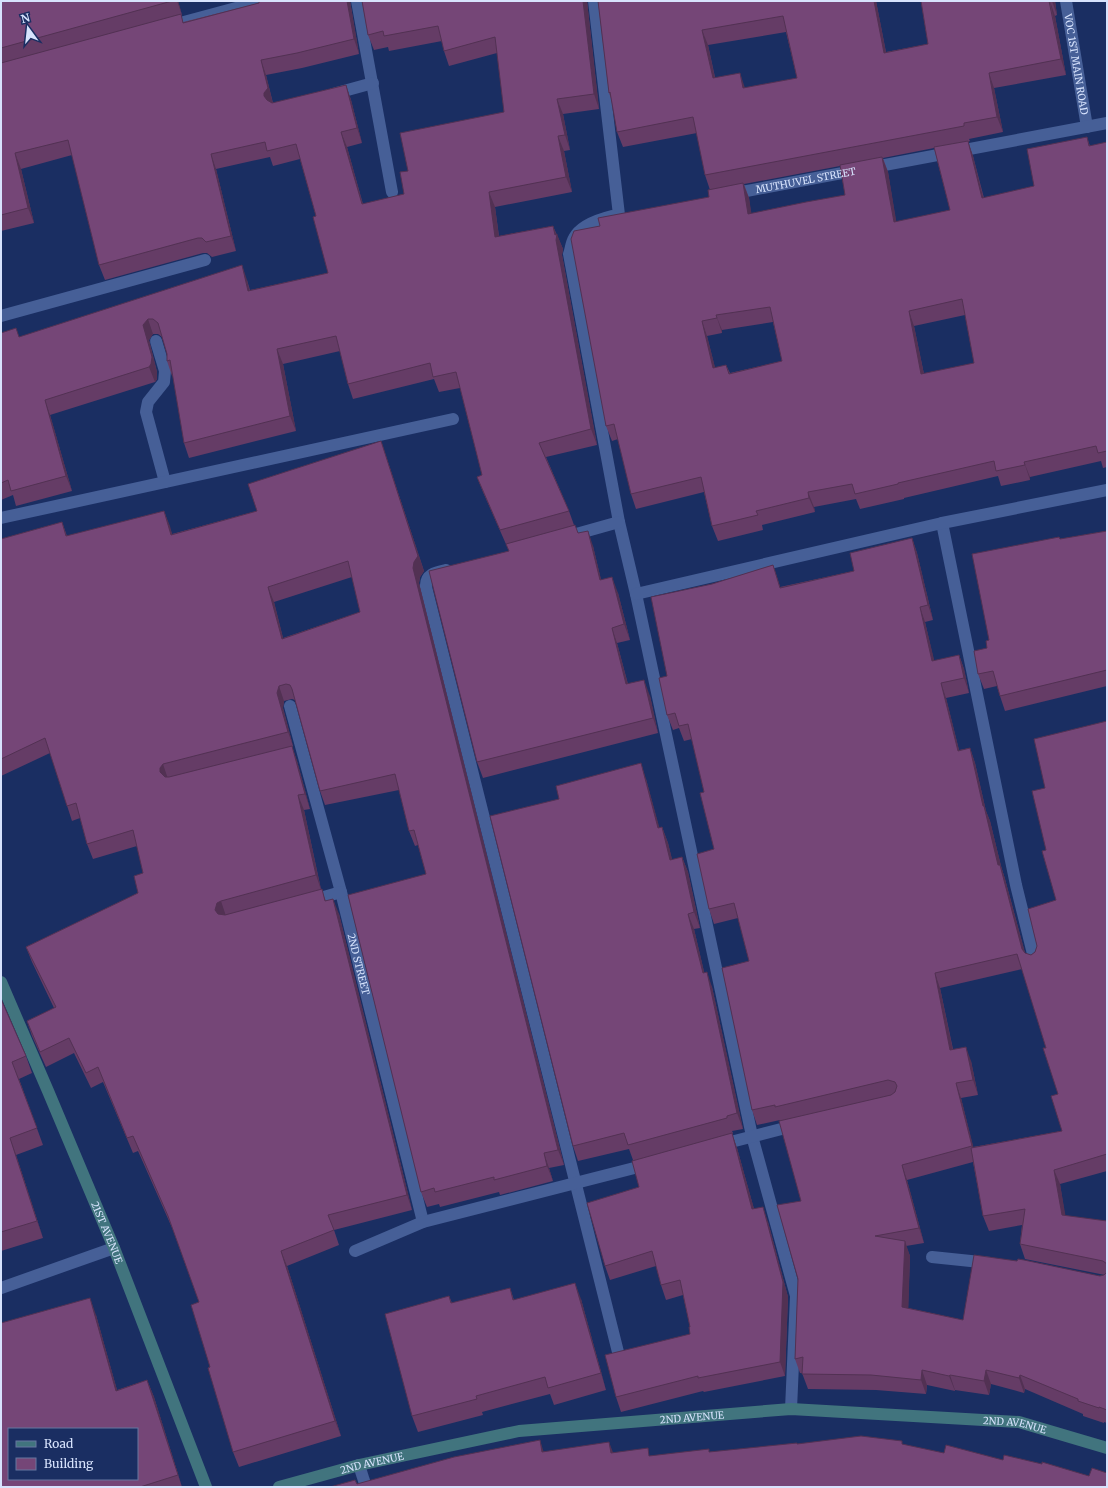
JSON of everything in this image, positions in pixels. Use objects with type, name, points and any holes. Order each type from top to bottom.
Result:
[{"type":"main road","name":"21ST AVENUE","points":[[1,982],[114,1248],[206,1487]]},
{"type":"main road","name":"2ND AVENUE","points":[[279,1487],[359,1465],[519,1431],[791,1409],[1019,1422],[1107,1448]]},
{"type":"street","points":[[155,30],[262,1]]},
{"type":"street","points":[[357,1],[392,192]]},
{"type":"street","points":[[594,1],[623,214],[600,218],[587,226],[574,237],[569,254],[619,522],[636,594],[752,1136],[796,1296],[791,1409]]},
{"type":"street","name":"VOC 1ST MAIN ROAD","points":[[1066,1],[1087,127]]},
{"type":"street","points":[[321,98],[373,83]]},
{"type":"street","name":"MUTHUVEL STREET","points":[[720,196],[1107,123]]},
{"type":"street","points":[[1,316],[205,260]]},
{"type":"street","points":[[156,340],[165,371],[164,382],[148,402],[146,412],[165,482]]},
{"type":"street","points":[[1,518],[453,419]]},
{"type":"street","points":[[636,594],[942,523],[1107,490]]},
{"type":"street","points":[[552,540],[619,522]]},
{"type":"street","points":[[942,523],[1016,885],[1035,962]]},
{"type":"street","points":[[456,567],[433,573],[426,581],[426,587],[620,1360]]},
{"type":"street","name":"2ND STREET","points":[[290,706],[298,753],[341,892],[424,1222]]},
{"type":"street","points":[[296,905],[341,892]]},
{"type":"street","points":[[706,1148],[805,1123]]},
{"type":"street","points":[[355,1250],[424,1222],[660,1161]]},
{"type":"street","points":[[1,1288],[114,1248]]},
{"type":"street","points":[[932,1257],[1001,1264]]},
{"type":"street","points":[[359,1465],[366,1487]]},
{"type":"building","points":[[1,1],[172,1],[1,48]]},
{"type":"building","points":[[259,1],[347,1],[354,39],[261,60],[268,88],[264,93],[264,96],[272,103],[346,85],[357,128],[341,132],[362,204],[404,194],[400,172],[408,171],[400,133],[504,112],[495,37],[444,51],[438,26],[384,36],[383,31],[368,35],[362,1],[583,1],[594,94],[557,99],[565,135],[558,136],[566,177],[489,192],[495,237],[553,226],[555,235],[557,234],[556,240],[591,429],[539,443],[569,511],[500,530],[477,477],[482,475],[456,372],[433,377],[430,363],[348,384],[336,336],[277,349],[290,416],[184,443],[170,360],[167,361],[167,354],[158,323],[153,319],[148,319],[143,325],[152,357],[149,367],[45,400],[66,476],[11,491],[8,480],[1,483],[1,333],[16,328],[19,337],[242,265],[248,291],[328,273],[313,217],[316,216],[296,144],[267,151],[265,142],[211,154],[231,236],[206,242],[202,238],[198,238],[99,265],[68,140],[15,153],[28,208],[1,215],[1,63],[181,14],[183,23],[259,3]]},
{"type":"building","points":[[598,1],[874,1],[884,53],[928,44],[921,1],[1049,1],[1061,59],[989,73],[997,117],[964,123],[964,126],[705,175],[693,117],[617,132],[610,92],[609,93]],"holes":[[[783,16],[797,78],[743,88],[740,73],[713,78],[702,30]]]},
{"type":"building","points":[[1087,137],[1089,146],[1107,142],[1107,451],[1098,453],[1096,446],[1024,462],[1025,465],[996,471],[994,461],[855,494],[852,484],[808,492],[809,498],[756,511],[758,515],[712,526],[701,477],[631,494],[614,424],[606,426],[571,239],[574,231],[600,226],[598,218],[709,197],[708,190],[743,183],[748,214],[845,195],[840,165],[882,157],[894,222],[950,210],[934,147],[968,141],[982,198],[1034,186],[1027,149]],"holes":[[[962,299],[974,363],[921,374],[909,311]],[[770,307],[782,361],[729,374],[726,365],[713,368],[702,321],[717,318],[716,315]]]},
{"type":"building","points":[[381,441],[418,556],[414,562],[413,568],[558,1150],[544,1153],[547,1166],[494,1180],[494,1177],[435,1192],[434,1188],[421,1192],[348,895],[426,874],[414,830],[409,831],[395,774],[320,791],[292,689],[290,685],[286,684],[279,686],[277,693],[288,732],[163,764],[160,768],[160,772],[165,777],[169,777],[292,746],[305,794],[298,795],[316,875],[221,901],[217,903],[215,910],[218,914],[225,915],[322,889],[325,901],[333,899],[407,1195],[328,1215],[334,1230],[281,1251],[335,1421],[233,1452],[208,1368],[210,1367],[191,1305],[199,1302],[168,1216],[133,1136],[127,1138],[98,1067],[86,1073],[69,1038],[40,1052],[27,1021],[56,1007],[26,947],[138,893],[134,876],[143,873],[133,830],[87,844],[76,803],[67,806],[45,738],[1,759],[1,539],[62,522],[66,536],[164,511],[171,535],[257,511],[248,484]],"holes":[[[348,561],[360,612],[282,639],[268,587]]]},
{"type":"building","points":[[575,525],[578,533],[588,531],[600,580],[612,577],[624,624],[612,628],[626,684],[644,680],[653,718],[477,762],[429,571],[509,551],[506,544]]},
{"type":"building","points":[[1107,531],[1107,670],[1000,696],[993,671],[978,674],[974,651],[987,648],[986,641],[989,640],[972,554],[1059,537],[1060,539]]},
{"type":"building","points":[[912,538],[928,605],[920,607],[932,661],[959,655],[964,678],[941,683],[958,751],[970,748],[998,865],[1000,865],[1022,949],[1025,953],[1031,955],[1035,952],[1037,946],[1028,909],[1056,900],[1042,851],[1046,850],[1032,791],[1045,788],[1034,739],[1107,721],[1107,1154],[1054,1170],[1062,1215],[1107,1221],[1107,1264],[1103,1261],[1020,1244],[1025,1209],[983,1216],[971,1148],[1062,1131],[1051,1096],[1058,1094],[1043,1048],[1046,1048],[1017,954],[935,973],[950,1050],[966,1047],[973,1080],[956,1083],[972,1146],[902,1165],[919,1228],[875,1236],[905,1241],[902,1307],[963,1320],[974,1255],[1017,1261],[1018,1259],[1024,1260],[1100,1276],[1107,1272],[1107,1410],[1078,1401],[1078,1399],[1020,1375],[1019,1378],[986,1370],[984,1381],[922,1370],[921,1380],[871,1375],[802,1374],[803,1357],[795,1359],[798,1279],[777,1205],[801,1201],[779,1121],[891,1095],[895,1092],[897,1086],[895,1082],[888,1080],[775,1107],[775,1105],[752,1110],[722,968],[749,961],[734,903],[709,909],[697,854],[714,849],[700,793],[704,792],[688,724],[679,726],[675,713],[667,715],[659,678],[667,676],[651,597],[712,584],[773,565],[780,588],[854,571],[850,553]]},
{"type":"building","points":[[641,763],[658,828],[662,827],[670,860],[682,857],[694,912],[688,914],[703,973],[707,972],[737,1113],[727,1116],[727,1118],[628,1145],[624,1133],[573,1146],[490,816],[559,799],[556,786]]},
{"type":"building","points":[[1,999],[26,1056],[12,1062],[37,1128],[10,1138],[37,1221],[1,1232]]},
{"type":"building","points":[[732,1133],[752,1209],[763,1207],[783,1282],[780,1362],[698,1378],[698,1376],[616,1397],[605,1355],[690,1334],[690,1327],[680,1280],[661,1285],[652,1251],[605,1266],[587,1203],[639,1187],[632,1161]]},
{"type":"building","points":[[575,1283],[601,1373],[548,1388],[545,1377],[476,1396],[477,1399],[412,1416],[385,1314],[449,1296],[451,1303],[510,1288],[513,1300]]},
{"type":"building","points":[[90,1298],[116,1391],[147,1380],[178,1475],[140,1487],[1,1487],[1,1323]]},
{"type":"building","points":[[861,1436],[902,1441],[902,1444],[944,1453],[946,1445],[1003,1460],[1004,1455],[1042,1464],[1042,1462],[1089,1476],[1092,1468],[1107,1473],[1107,1487],[330,1487],[355,1480],[357,1484],[454,1457],[540,1440],[542,1452],[609,1442],[611,1453],[648,1448],[649,1456],[709,1449],[709,1452],[797,1444]]}]
